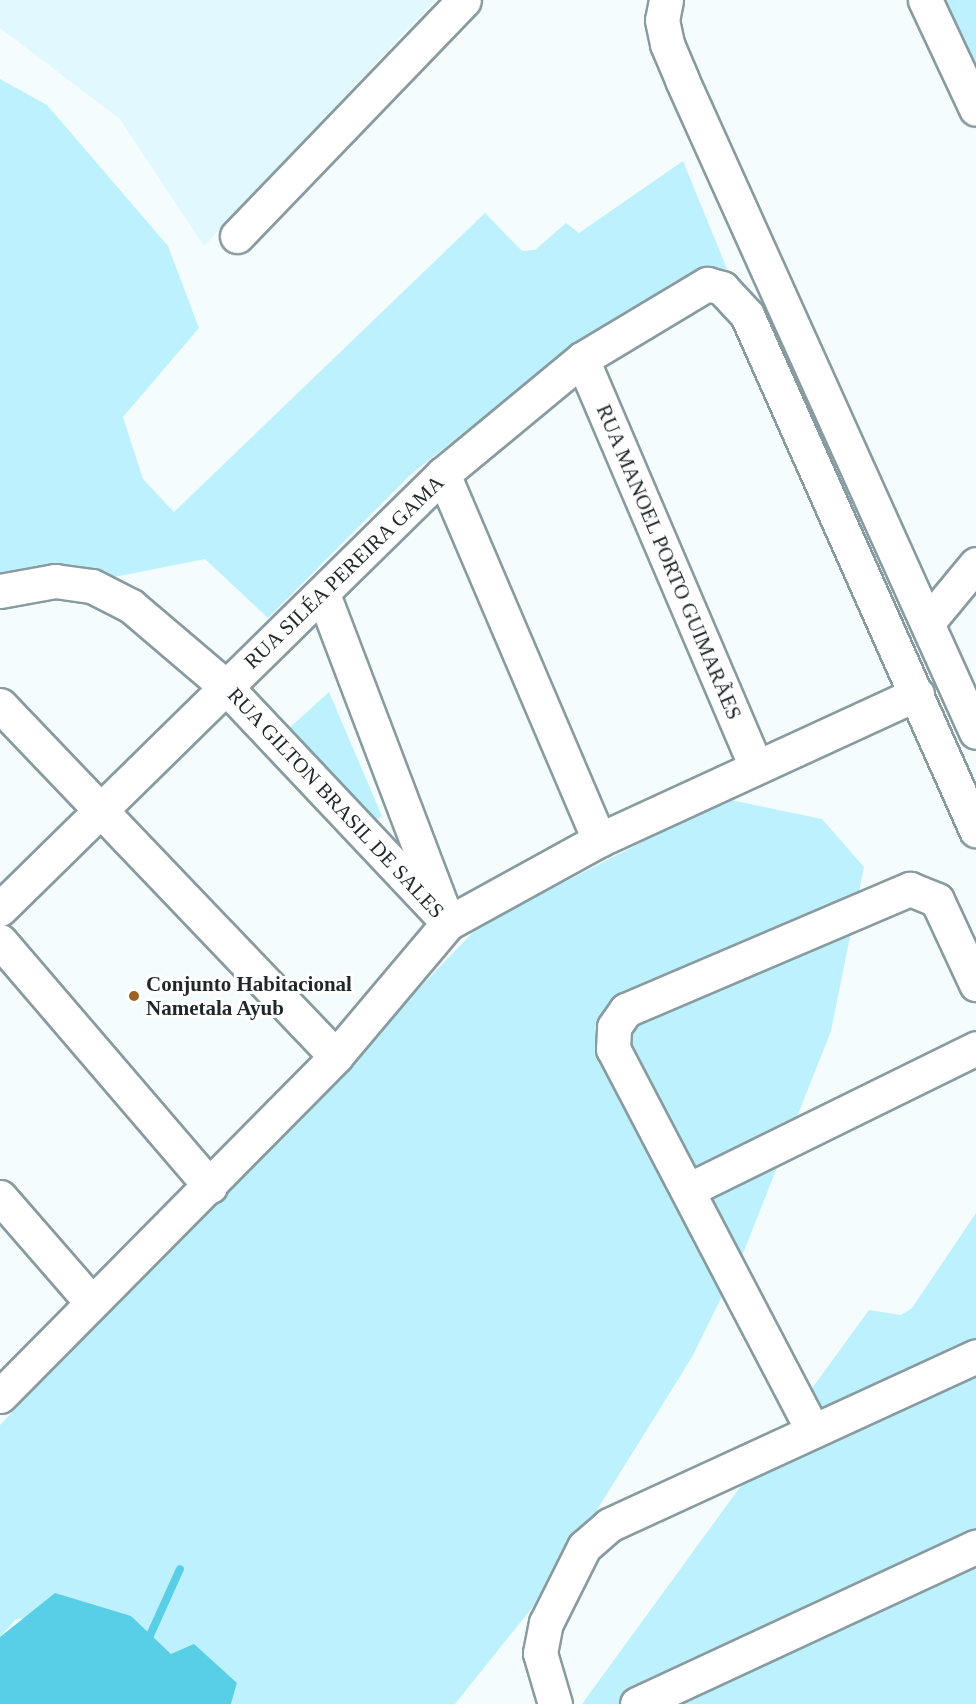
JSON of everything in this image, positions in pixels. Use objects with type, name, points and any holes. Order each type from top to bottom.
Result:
[{"type":"street","points":[[237,236],[464,0]]},
{"type":"street","points":[[666,0],[662,20],[674,62],[976,732]]},
{"type":"street","points":[[925,0],[976,109]]},
{"type":"street","name":"RUA SILÉA PEREIRA GAMA","points":[[0,909],[443,474],[582,359],[685,294],[707,284],[722,288],[747,315],[917,694]]},
{"type":"street","name":"RUA MANOEL PORTO GUIMARÃES","points":[[582,359],[756,766]]},
{"type":"street","points":[[443,474],[599,840]]},
{"type":"street","points":[[928,622],[976,564]]},
{"type":"street","name":"RUA GILTON BRASIL DE SALES","points":[[0,591],[55,581],[92,586],[131,606],[225,686],[448,923]]},
{"type":"street","name":"RUA GILTON BRASIL DE SALES","points":[[323,594],[448,923]]},
{"type":"street","points":[[0,1396],[336,1056],[448,923],[599,840],[917,694],[976,830]]},
{"type":"street","points":[[0,705],[103,808],[336,1056]]},
{"type":"street","points":[[813,1431],[613,1049],[614,1027],[626,1010],[910,889],[937,900],[976,984]]},
{"type":"street","points":[[0,941],[210,1185]]},
{"type":"street","points":[[688,1190],[976,1048]]},
{"type":"street","points":[[0,1197],[92,1303]]},
{"type":"street","points":[[555,1704],[544,1678],[544,1633],[584,1547],[609,1526],[976,1356]]},
{"type":"street","points":[[637,1704],[976,1547]]},
{"type":"shaded area","points":[[0,0],[435,0],[204,246],[120,119],[0,28]]},
{"type":"shaded area","points":[[924,0],[976,0],[976,116]]},
{"type":"shaded area","points":[[0,79],[47,105],[168,246],[199,328],[123,417],[143,479],[174,512],[485,213],[522,251],[535,250],[566,223],[579,233],[683,161],[727,269],[675,281],[570,350],[411,474],[268,618],[205,559],[109,578],[0,580]]},
{"type":"shaded area","points":[[329,692],[382,816],[368,826],[285,732]]},
{"type":"shaded area","points":[[726,799],[822,819],[864,867],[831,1031],[742,1256],[692,1357],[551,1584],[455,1704],[231,1704],[237,1683],[171,1654],[131,1616],[16,1619],[0,1637],[0,1425],[479,926]]},
{"type":"shaded area","points":[[976,1213],[976,1704],[582,1704],[869,1310],[901,1315],[912,1308]]},
{"type":"water","points":[[55,1593],[131,1616],[171,1654],[194,1644],[237,1683],[231,1704],[0,1704],[0,1637]]},
{"type":"waterway","points":[[147,1642],[180,1569]]},
{"type":"place","name":"Conjunto Habitacional Nametala Ayub","points":[[134,996]]}]
